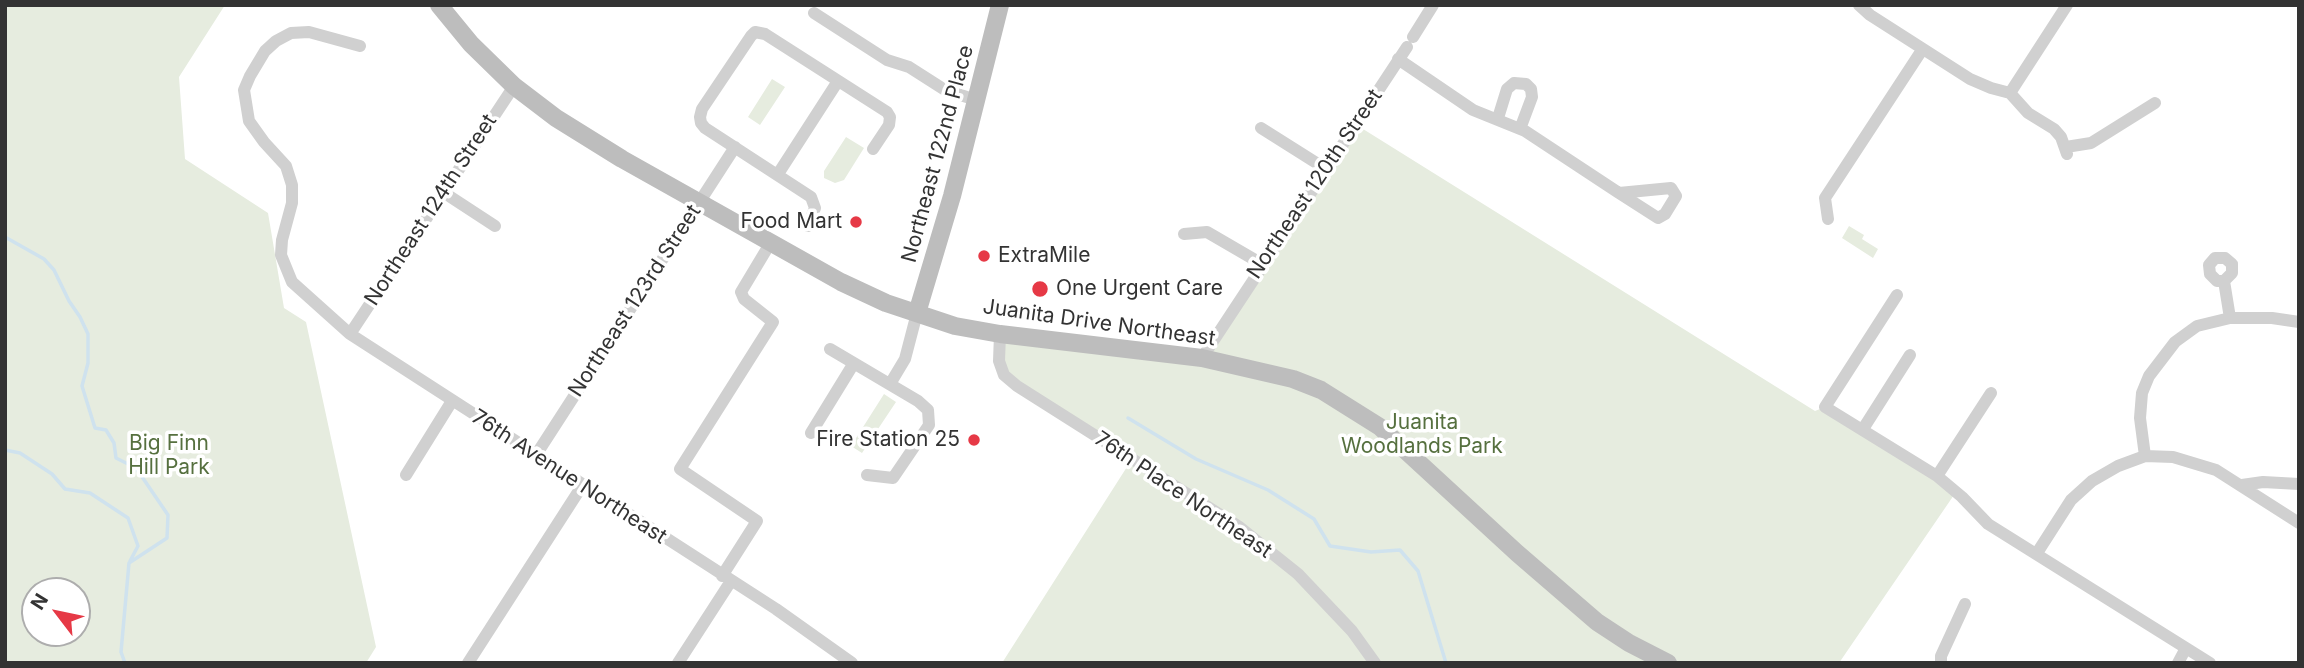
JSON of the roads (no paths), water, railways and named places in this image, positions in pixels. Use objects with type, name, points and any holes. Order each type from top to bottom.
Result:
[{"type":"main road","name":"Juanita Drive Northeast","points":[[439,5],[471,44],[514,86],[556,118],[622,159],[859,291],[955,326],[1000,334],[1202,358],[1293,379],[1321,390],[1380,427],[1517,553],[1597,622],[1629,643],[1668,663]]},
{"type":"main road","name":"Northeast 122nd Place","points":[[917,313],[951,196],[1000,5]]},
{"type":"street","name":"Northeast 120th Street","points":[[1202,358],[1433,5]]},
{"type":"street","points":[[1859,5],[1870,16],[1970,79],[2010,93],[2028,113],[2054,129],[2066,150],[2091,143],[2155,103]]},
{"type":"street","points":[[2010,93],[2067,5]]},
{"type":"street","points":[[814,13],[887,60],[909,67],[945,90],[976,100]]},
{"type":"street","name":"76th Avenue Northeast","points":[[360,46],[309,32],[291,33],[265,51],[244,90],[249,121],[286,166],[292,185],[292,203],[282,240],[281,255],[292,282],[350,334],[776,609],[852,663]]},
{"type":"street","points":[[808,226],[815,208],[811,197],[705,128],[701,120],[702,109],[751,36],[758,32],[765,34],[887,112],[890,117],[889,125],[873,149]]},
{"type":"street","points":[[1828,219],[1825,198],[1922,50]]},
{"type":"street","points":[[1398,60],[1473,110],[1520,129],[1619,192]]},
{"type":"street","points":[[778,174],[838,81]]},
{"type":"street","points":[[1498,118],[1507,89],[1514,83],[1526,84],[1531,89],[1532,97],[1520,129]]},
{"type":"street","name":"Northeast 124th Street","points":[[350,334],[514,86]]},
{"type":"street","points":[[1261,128],[1326,169]]},
{"type":"street","name":"Northeast 123rd Street","points":[[536,455],[734,147]]},
{"type":"street","points":[[443,191],[495,226]]},
{"type":"street","points":[[1184,234],[1208,232],[1262,264]]},
{"type":"street","points":[[678,663],[757,521],[680,468],[773,322],[744,299],[741,292],[771,242]]},
{"type":"street","points":[[2224,281],[2230,318]]},
{"type":"street","points":[[1896,295],[1825,407],[1937,476],[1989,524],[2210,663]]},
{"type":"street","points":[[890,384],[905,359],[917,313]]},
{"type":"street","points":[[2145,456],[2140,418],[2142,393],[2149,376],[2175,342],[2197,326],[2230,318],[2272,318],[2299,322]]},
{"type":"street","name":"76th Place Northeast","points":[[1000,334],[999,361],[1004,375],[1017,386],[1238,526],[1298,574],[1352,631],[1375,663]]},
{"type":"street","points":[[830,349],[928,410],[929,425],[892,478],[867,475]]},
{"type":"street","points":[[1863,429],[1910,355]]},
{"type":"street","points":[[811,433],[855,363]]},
{"type":"street","points":[[1937,476],[1991,393]]},
{"type":"street","points":[[406,474],[452,401]]},
{"type":"street","points":[[2037,553],[2071,500],[2092,481],[2118,466],[2145,456],[2172,457],[2216,470],[2299,523]]},
{"type":"street","points":[[2242,485],[2263,482],[2299,484]]},
{"type":"street","points":[[468,663],[582,486]]},
{"type":"street","points":[[1941,663],[1941,656],[1965,604]]},
{"type":"street","points":[[2178,663],[2186,648]]},
{"type":"waterway","points":[[5,237],[44,259],[54,270],[88,334],[88,363],[82,386],[95,428],[106,430],[114,443],[116,458],[136,468],[168,515],[167,538],[129,563],[121,652],[125,663]]},
{"type":"waterway","points":[[1128,418],[1196,459],[1268,490],[1314,519],[1330,546],[1371,552],[1400,550],[1418,571],[1446,663]]},
{"type":"waterway","points":[[5,450],[20,453],[52,474],[65,489],[90,493],[128,518],[138,546],[130,561]]},
{"type":"place","name":"Food Mart","points":[[856,222]]},
{"type":"place","name":"ExtraMile","points":[[984,256]]},
{"type":"place","name":"One Urgent Care","points":[[1040,289]]},
{"type":"place","name":"Fire Station 25","points":[[974,440]]},
{"type":"park label","name":"Juanita Woodlands Park","points":[[1422,435]]},
{"type":"park label","name":"Big Finn Hill Park","points":[[169,456]]}]
